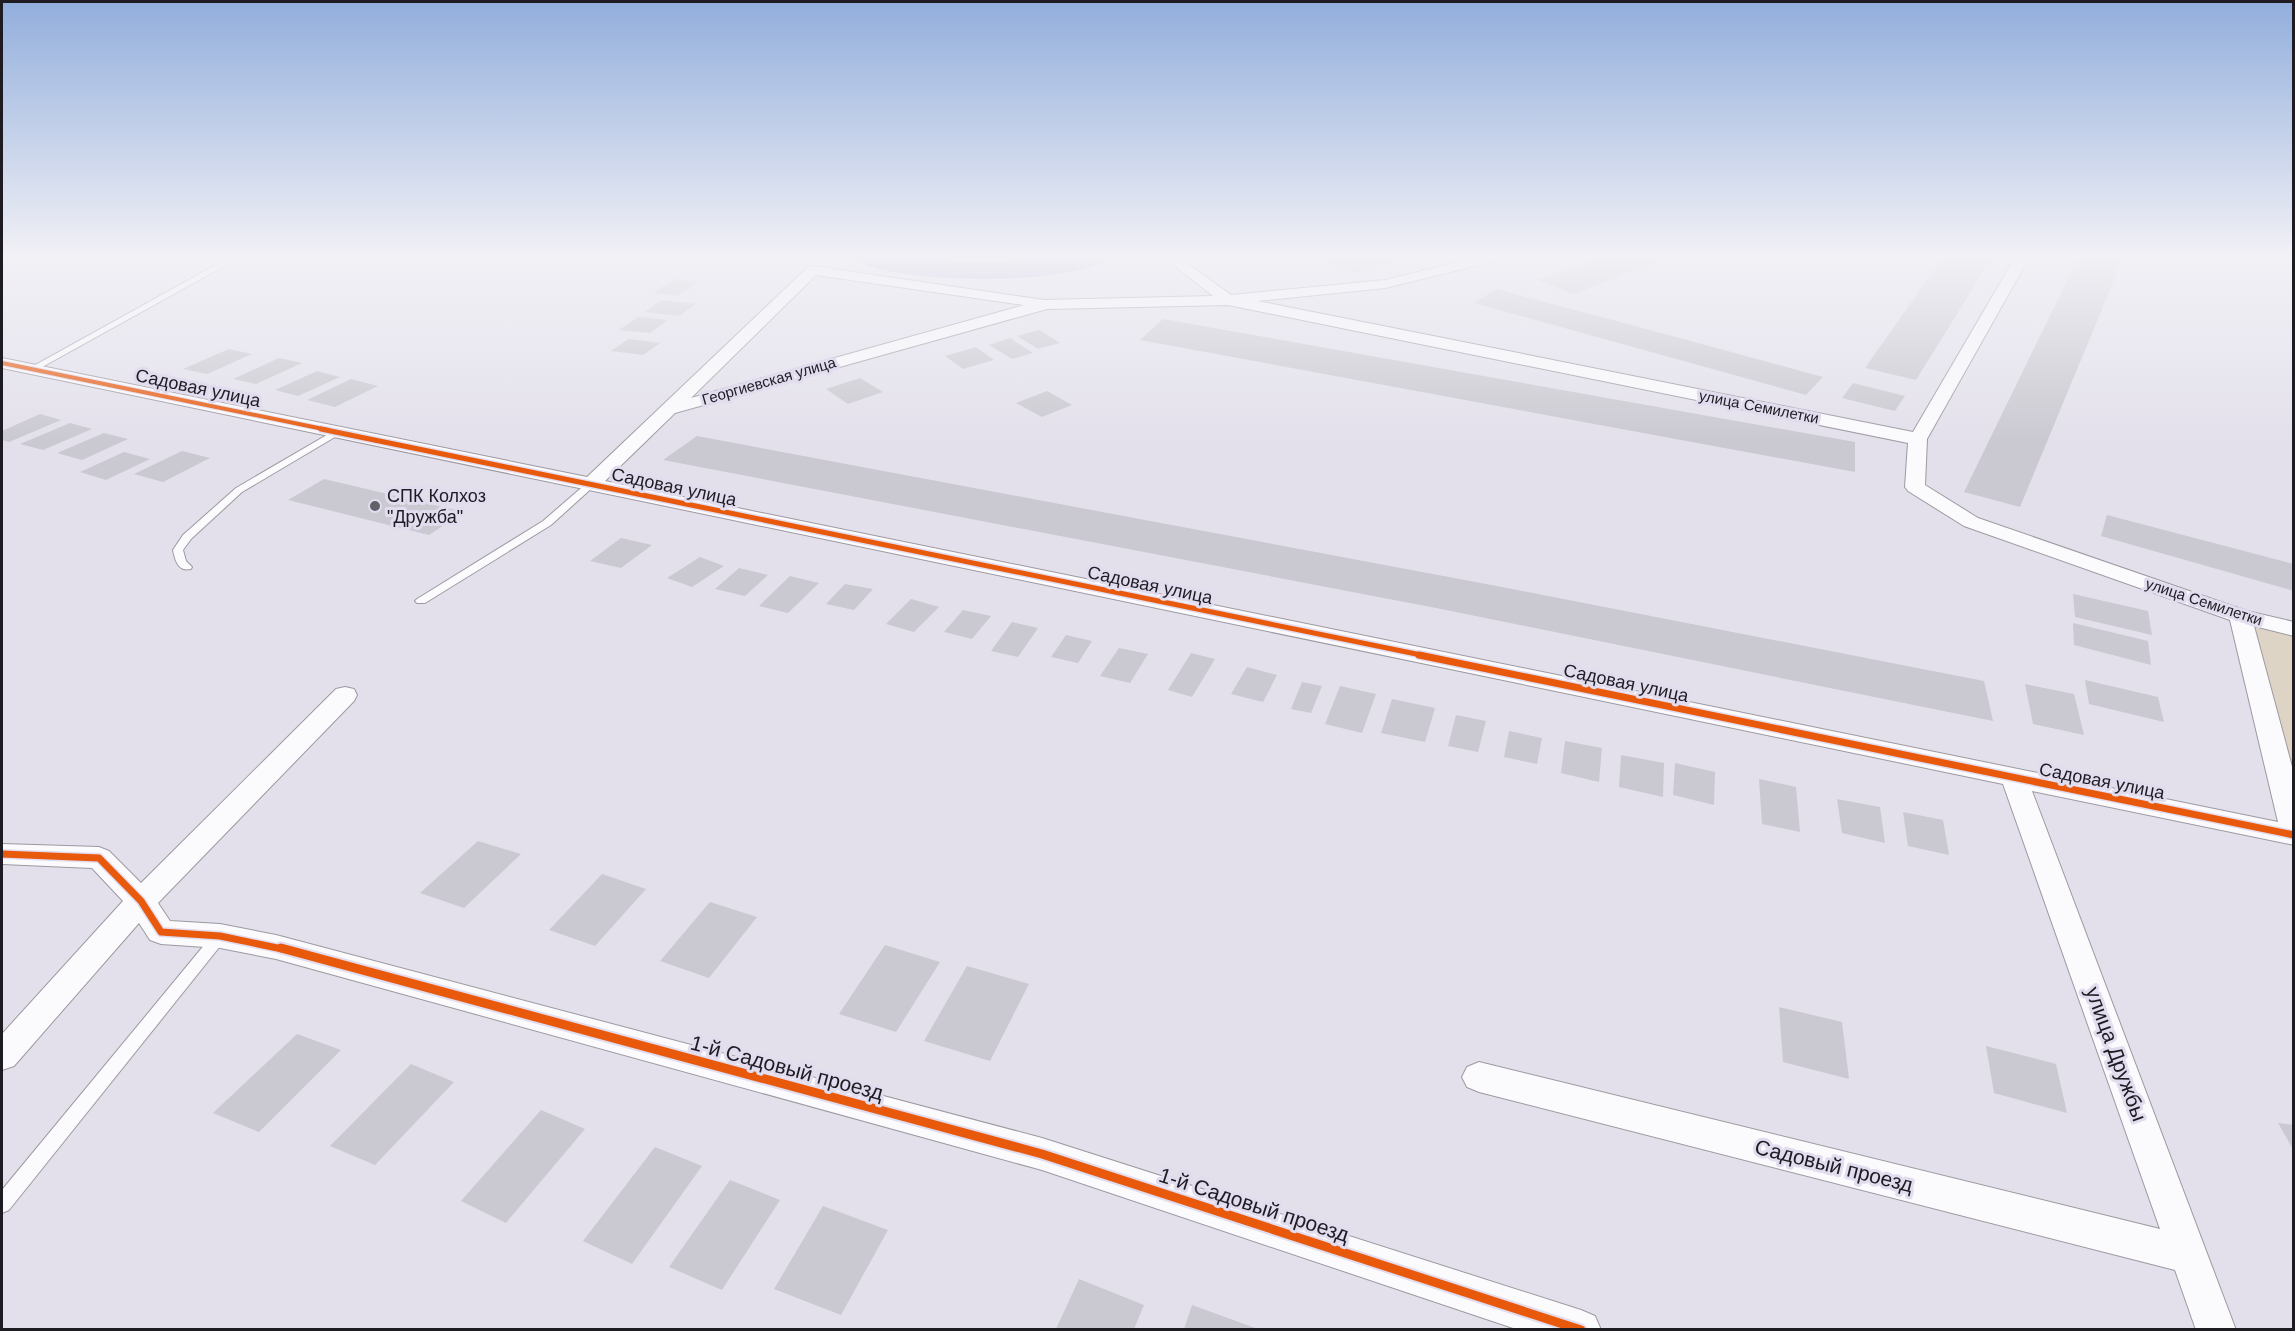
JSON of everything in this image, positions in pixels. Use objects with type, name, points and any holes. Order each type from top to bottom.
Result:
[{"type":"street","name":"Георгиевская улица","points":[[590,484],[762,318]]},
{"type":"street","name":"Георгиевская улица","points":[[666,410],[995,318]]},
{"type":"street","name":"улица Семилетки","points":[[1318,318],[1918,439],[1915,487],[1971,522],[2240,616],[2294,629]]},
{"type":"street","points":[[1918,439],[1987,318]]},
{"type":"street","name":"Садовая улица","points":[[2,363],[2294,835]]},
{"type":"street","points":[[2240,616],[2294,829]]},
{"type":"street","points":[[2,1056],[141,901],[345,695]]},
{"type":"street","name":"улица Дружбы","points":[[2014,779],[2216,1329]]},
{"type":"street","name":"1-й Садовый проезд","points":[[2,854],[99,858],[141,901],[161,932],[219,936],[276,947],[1042,1154],[1581,1329]]},
{"type":"street","name":"Садовый проезд","points":[[1479,1077],[2190,1255]]},
{"type":"lane","points":[[32,369],[125,318]]},
{"type":"lane","points":[[188,567],[181,562],[178,550],[187,537],[239,490],[338,432]]},
{"type":"lane","points":[[421,601],[547,523],[590,484]]},
{"type":"lane","points":[[2,1204],[219,936]]},
{"type":"shaded area","points":[[2247,623],[2293,626],[2293,781]]},
{"type":"building","points":[[636,318],[668,320],[650,333],[619,330]]},
{"type":"building","points":[[1529,318],[1604,318],[1823,377],[1806,395]]},
{"type":"building","points":[[1900,318],[1954,318],[1916,380],[1865,368]]},
{"type":"building","points":[[2049,318],[2098,318],[2020,507],[1964,492]]},
{"type":"building","points":[[1163,319],[1855,442],[1855,472],[1140,340]]},
{"type":"building","points":[[1039,330],[1060,343],[1038,349],[1017,336]]},
{"type":"building","points":[[1010,338],[1033,353],[1012,359],[989,345]]},
{"type":"building","points":[[629,339],[660,343],[643,355],[611,351]]},
{"type":"building","points":[[976,347],[994,360],[963,369],[945,356]]},
{"type":"building","points":[[229,349],[252,354],[207,374],[183,369]]},
{"type":"building","points":[[279,358],[302,363],[256,384],[233,379]]},
{"type":"building","points":[[317,371],[340,377],[298,396],[275,390]]},
{"type":"building","points":[[860,378],[883,392],[848,404],[826,389]]},
{"type":"building","points":[[351,379],[378,386],[335,407],[307,400]]},
{"type":"building","points":[[1853,383],[1905,396],[1895,411],[1842,398]]},
{"type":"building","points":[[1047,391],[1072,405],[1042,417],[1016,403]]},
{"type":"building","points":[[40,414],[61,420],[9,442],[2,440],[2,431]]},
{"type":"building","points":[[70,423],[92,429],[43,450],[20,444]]},
{"type":"building","points":[[104,433],[128,439],[82,460],[57,453]]},
{"type":"building","points":[[697,436],[1502,587],[1984,681],[1993,721],[1436,608],[663,460]]},
{"type":"building","points":[[182,451],[210,458],[163,482],[134,474]]},
{"type":"building","points":[[124,452],[150,459],[106,480],[80,472]]},
{"type":"building","name":"СПК Колхоз \"Дружба\"","points":[[324,479],[464,512],[429,535],[288,500]]},
{"type":"building","points":[[2107,515],[2294,564],[2294,591],[2101,536]]},
{"type":"building","points":[[621,538],[652,545],[621,568],[590,561]]},
{"type":"building","points":[[700,557],[724,566],[692,587],[667,578]]},
{"type":"building","points":[[739,568],[768,575],[745,596],[715,589]]},
{"type":"building","points":[[790,576],[819,583],[788,613],[759,606]]},
{"type":"building","points":[[845,584],[873,589],[854,610],[826,604]]},
{"type":"building","points":[[2073,594],[2148,611],[2152,635],[2075,617]]},
{"type":"building","points":[[911,599],[939,607],[914,632],[886,624]]},
{"type":"building","points":[[963,610],[991,616],[972,639],[944,632]]},
{"type":"building","points":[[1012,622],[1038,628],[1018,657],[991,651]]},
{"type":"building","points":[[2073,623],[2148,641],[2151,665],[2074,645]]},
{"type":"building","points":[[1066,635],[1092,641],[1078,663],[1051,657]]},
{"type":"building","points":[[1119,648],[1148,654],[1130,683],[1100,676]]},
{"type":"building","points":[[1191,653],[1215,659],[1192,697],[1168,690]]},
{"type":"building","points":[[1247,667],[1277,675],[1263,702],[1231,694]]},
{"type":"building","points":[[2085,680],[2158,697],[2164,722],[2089,704]]},
{"type":"building","points":[[1302,682],[1322,686],[1311,713],[1291,709]]},
{"type":"building","points":[[2025,684],[2074,694],[2084,735],[2033,724]]},
{"type":"building","points":[[1340,686],[1376,694],[1362,733],[1325,724]]},
{"type":"building","points":[[1392,699],[1435,708],[1425,742],[1381,733]]},
{"type":"building","points":[[1456,715],[1486,721],[1478,752],[1448,746]]},
{"type":"building","points":[[1509,731],[1542,738],[1537,764],[1504,757]]},
{"type":"building","points":[[1565,741],[1602,748],[1599,782],[1561,773]]},
{"type":"building","points":[[1621,755],[1664,763],[1663,797],[1619,787]]},
{"type":"building","points":[[1675,763],[1715,772],[1714,805],[1673,795]]},
{"type":"building","points":[[1759,779],[1796,787],[1800,832],[1762,824]]},
{"type":"building","points":[[1837,799],[1880,807],[1885,843],[1842,833]]},
{"type":"building","points":[[1903,812],[1943,820],[1949,855],[1908,846]]},
{"type":"building","points":[[478,841],[521,854],[464,908],[420,893]]},
{"type":"building","points":[[602,874],[646,889],[595,946],[549,930]]},
{"type":"building","points":[[710,902],[757,917],[709,978],[660,961]]},
{"type":"building","points":[[885,945],[940,962],[896,1032],[839,1014]]},
{"type":"building","points":[[967,966],[1029,984],[990,1061],[924,1041]]},
{"type":"building","points":[[1779,1007],[1842,1022],[1849,1079],[1783,1062]]},
{"type":"building","points":[[297,1034],[341,1050],[259,1132],[213,1113]]},
{"type":"building","points":[[1986,1046],[2056,1064],[2067,1113],[1994,1093]]},
{"type":"building","points":[[411,1064],[454,1082],[375,1165],[330,1146]]},
{"type":"building","points":[[541,1110],[585,1129],[506,1223],[461,1201]]},
{"type":"building","points":[[2278,1123],[2294,1125],[2294,1151]]},
{"type":"building","points":[[655,1147],[702,1166],[632,1264],[583,1241]]},
{"type":"building","points":[[730,1180],[780,1200],[722,1290],[669,1267]]},
{"type":"building","points":[[823,1206],[888,1230],[841,1315],[774,1289]]},
{"type":"building","points":[[1079,1279],[1144,1305],[1134,1329],[1056,1329]]},
{"type":"building","points":[[1192,1305],[1258,1329],[1184,1329]]},
{"type":"cycle path","points":[[2,363],[2294,835]]},
{"type":"cycle path","points":[[2,854],[99,858],[141,901],[161,932],[220,936],[276,947],[1042,1154],[1581,1330]]},
{"type":"place","name":"СПК Колхоз \"Дружба\"","points":[[375,506]]}]
